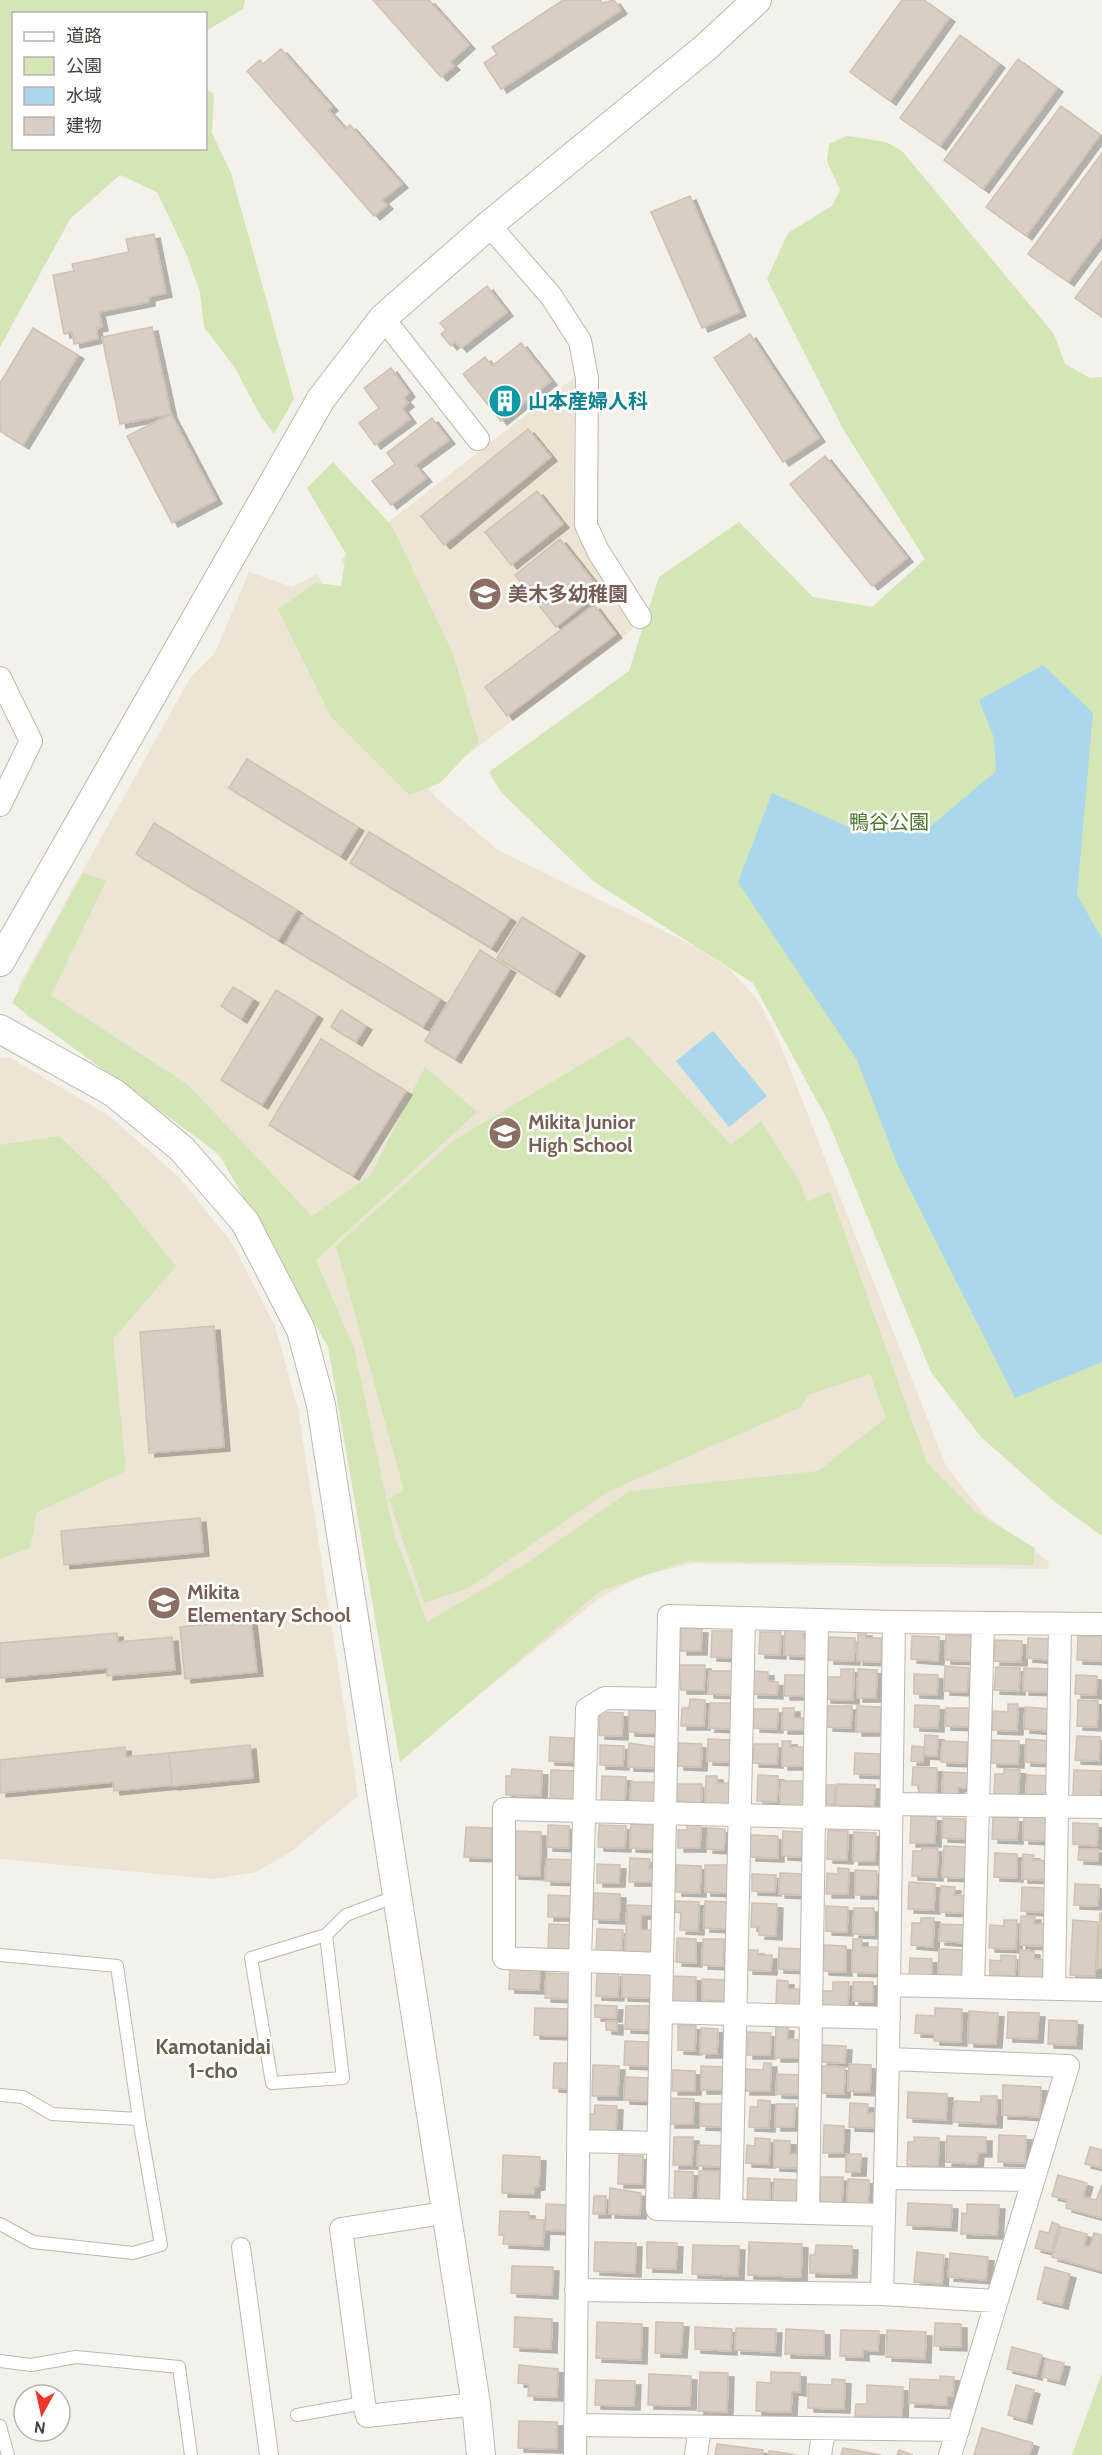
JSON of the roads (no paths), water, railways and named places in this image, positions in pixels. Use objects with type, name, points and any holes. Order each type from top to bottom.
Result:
[{"type":"street","points":[[0,962],[321,399],[383,318],[489,225],[705,48],[757,0]]},
{"type":"street","points":[[489,225],[551,296],[580,341],[587,378],[586,525],[598,551],[640,617]]},
{"type":"street","points":[[383,318],[478,440]]},
{"type":"street","points":[[0,678],[31,741],[0,805]]},
{"type":"street","points":[[0,1029],[114,1093],[182,1149],[245,1222],[300,1330],[321,1405],[444,2213],[476,2404],[481,2455]]},
{"type":"street","points":[[884,2215],[657,2209],[669,1616],[894,1622],[1102,1624]]},
{"type":"street","points":[[731,2211],[744,1618]]},
{"type":"street","points":[[808,2212],[812,1816],[817,1620]]},
{"type":"street","points":[[882,2294],[889,2018],[894,1622]]},
{"type":"street","points":[[973,1987],[983,1623]]},
{"type":"street","points":[[1054,1989],[1060,1624]]},
{"type":"street","points":[[575,2455],[580,1961],[587,1709],[605,1698],[667,1699]]},
{"type":"street","points":[[662,1964],[504,1958],[504,1809],[812,1816],[979,1805],[1102,1807]]},
{"type":"street","points":[[889,1985],[1102,1990]]},
{"type":"street","points":[[660,2012],[889,2018]]},
{"type":"street","points":[[888,2059],[1068,2066],[950,2455]]},
{"type":"street","points":[[578,2141],[658,2143]]},
{"type":"street","points":[[885,2178],[1032,2180]]},
{"type":"street","points":[[444,2213],[341,2229],[364,2403],[367,2416],[476,2404]]},
{"type":"street","points":[[241,2247],[268,2455]]},
{"type":"street","points":[[576,2290],[882,2294],[995,2301]]},
{"type":"street","points":[[575,2425],[958,2430]]},
{"type":"street","points":[[696,2455],[700,2427]]},
{"type":"street","points":[[820,2455],[824,2429]]},
{"type":"lane","points":[[326,1935],[343,2078],[272,2083],[251,1958],[326,1935],[346,1915],[397,1896]]},
{"type":"lane","points":[[0,1955],[117,1966],[161,2244],[133,2253],[33,2242],[0,2224]]},
{"type":"lane","points":[[0,2095],[23,2097],[52,2114],[140,2119]]},
{"type":"lane","points":[[0,2361],[31,2365],[76,2357],[179,2367],[191,2455]]},
{"type":"lane","points":[[297,2415],[364,2403]]},
{"type":"lane","points":[[0,2426],[8,2455]]},
{"type":"water","points":[[1043,665],[1093,713],[1077,895],[1102,939],[1102,1362],[1015,1398],[898,1166],[857,1060],[738,882],[772,793],[858,831],[931,826],[996,771],[994,738],[979,700]]},
{"type":"water","points":[[713,1031],[767,1096],[729,1127],[676,1061]]},
{"type":"place","name":"山本産婦人科","points":[[505,401]]},
{"type":"place","name":"美木多幼稚園","points":[[485,594]]},
{"type":"place","name":"Mikita Junior High School","points":[[505,1133]]},
{"type":"place","name":"Mikita Elementary School","points":[[164,1603]]},
{"type":"district","name":"Kamotanidai 1-cho","points":[[213,2059]]},
{"type":"park label","name":"鴨谷公園","points":[[889,822]]}]
